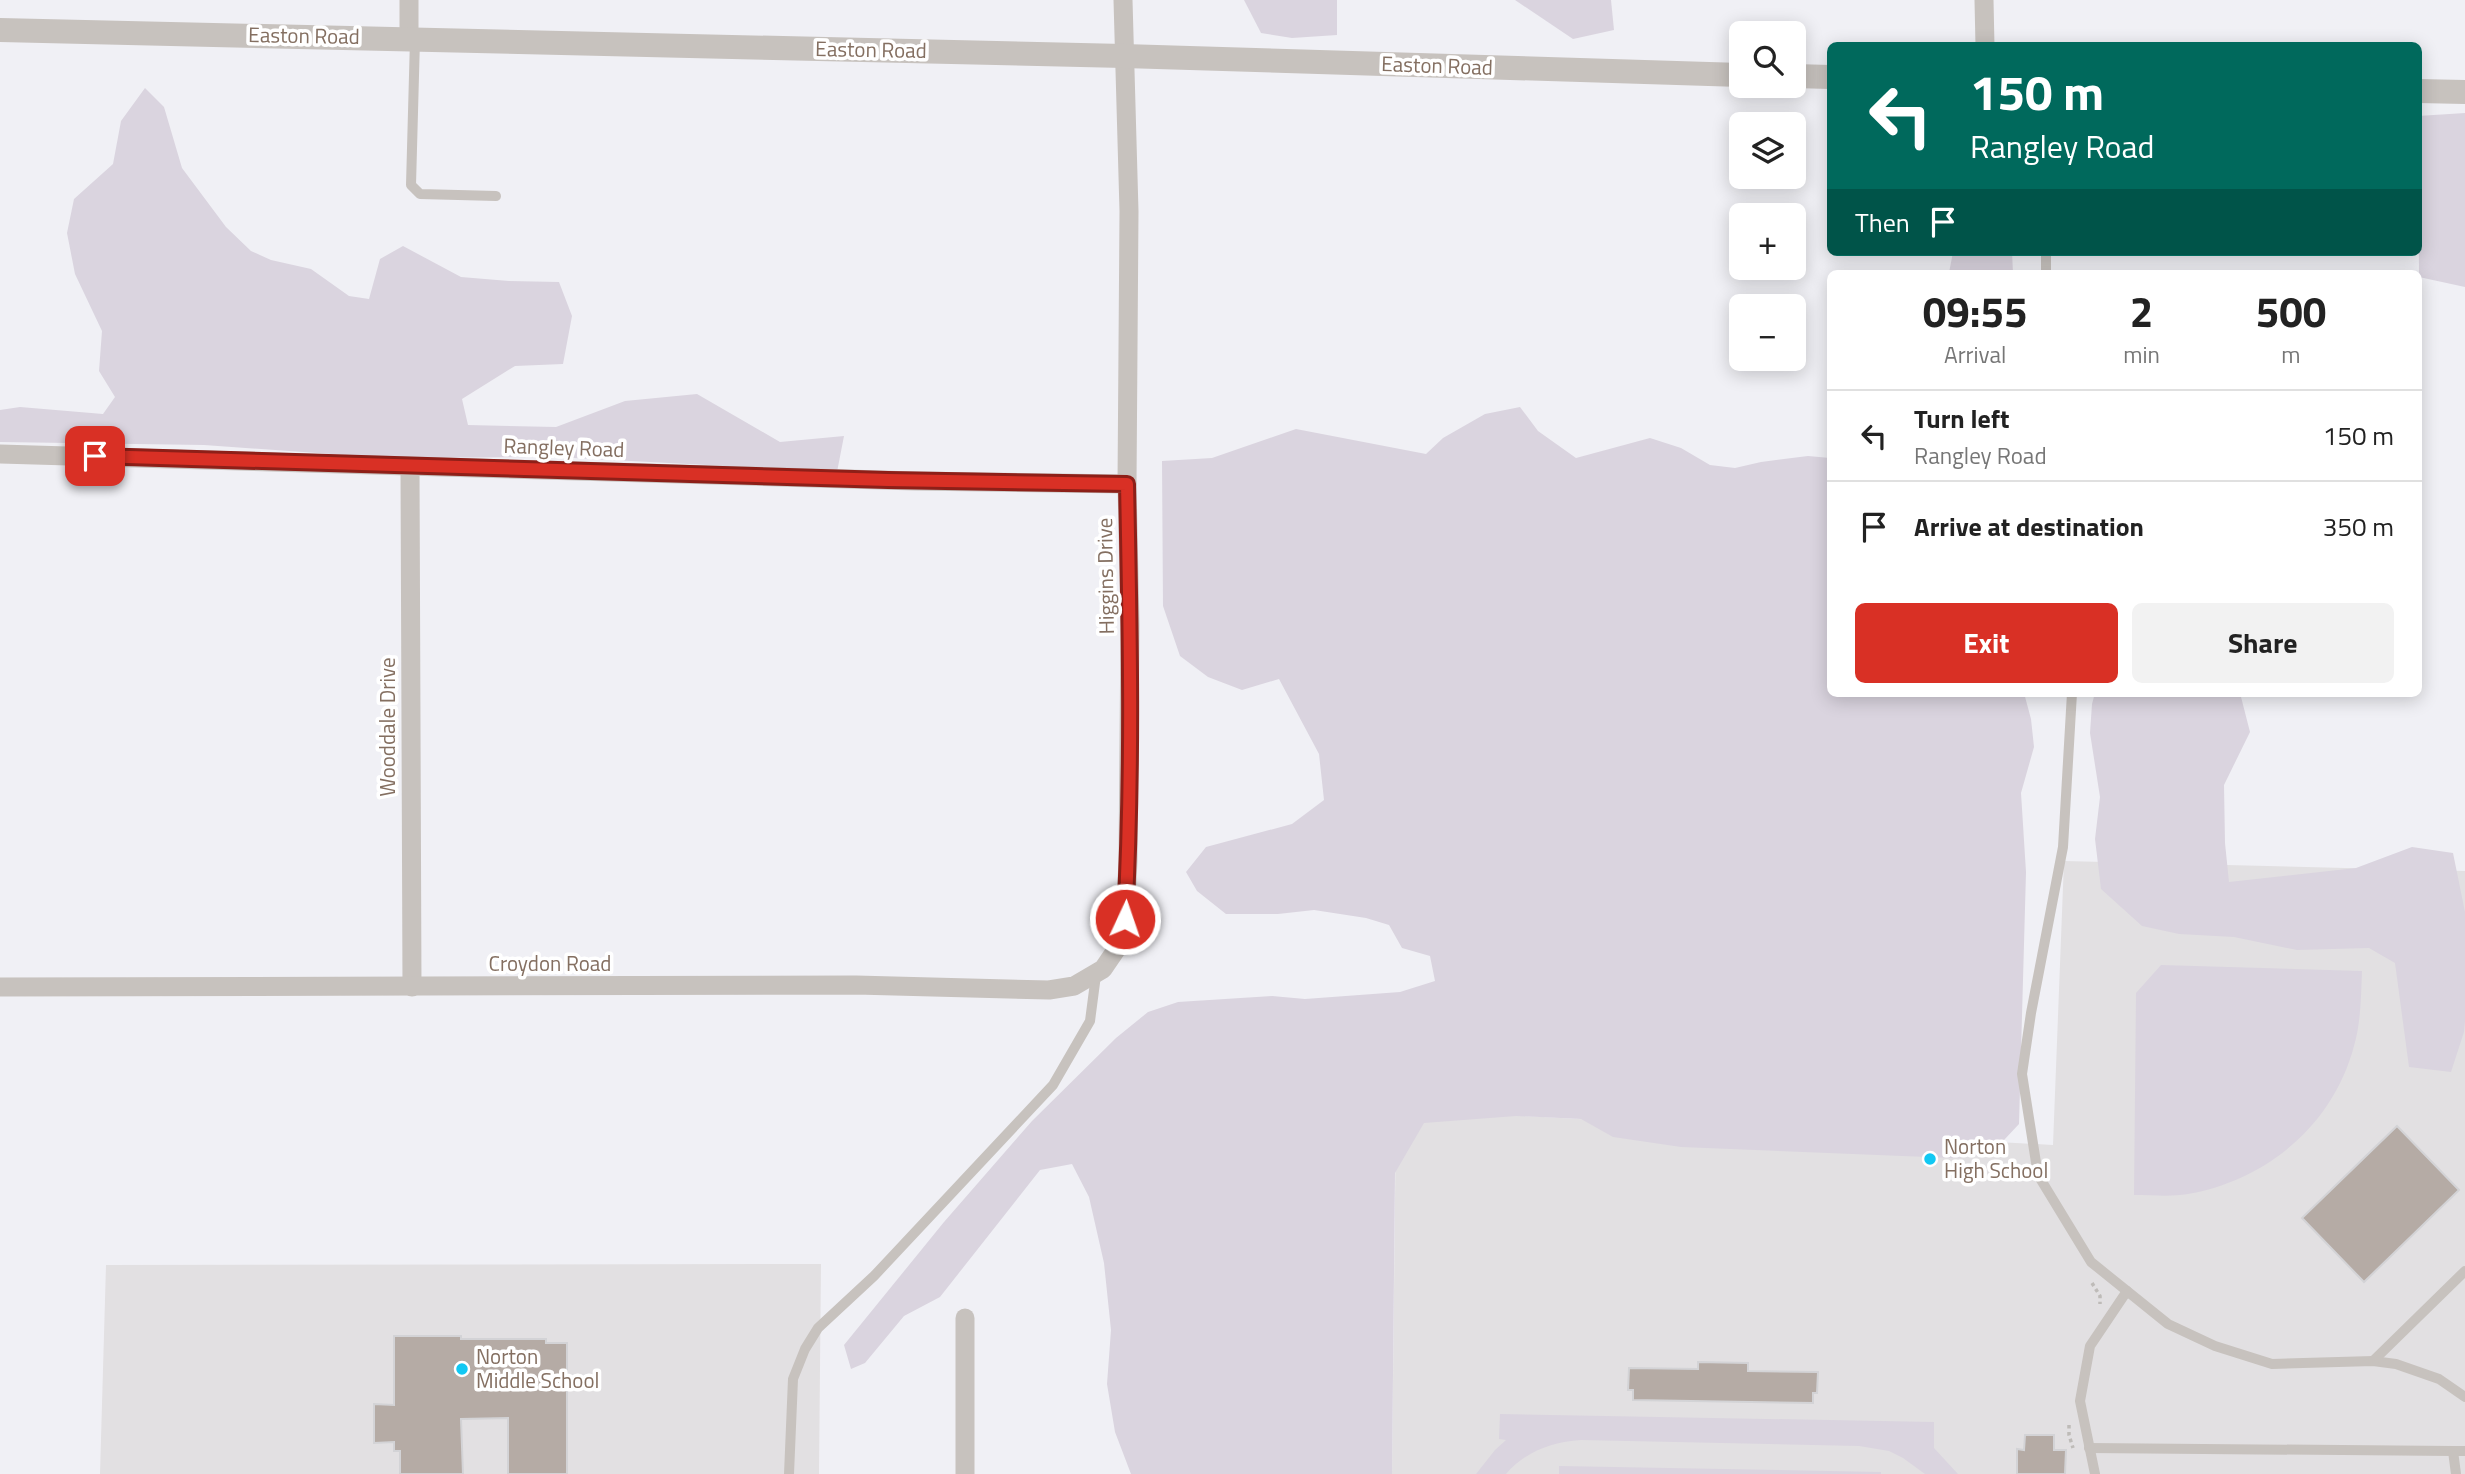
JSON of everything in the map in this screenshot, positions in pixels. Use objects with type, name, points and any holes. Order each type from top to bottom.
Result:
[{"type":"street","points":[[409,0],[412,39]]},
{"type":"street","name":"Higgins Drive","points":[[1097,975],[1118,947],[1125,919],[1128,860],[1129,211],[1124,0]]},
{"type":"street","points":[[1984,0],[1985,42]]},
{"type":"street","name":"Easton Road","points":[[0,30],[1124,56],[1729,75]]},
{"type":"street","points":[[1806,76],[1827,77]]},
{"type":"street","points":[[2422,91],[2465,92]]},
{"type":"street","name":"Rangley Road","points":[[0,454],[1127,484]]},
{"type":"street","name":"Wooddale Drive","points":[[410,467],[412,987]]},
{"type":"street","name":"Croydon Road","points":[[0,987],[856,985],[1049,990],[1074,986],[1097,975]]},
{"type":"street","points":[[965,1318],[965,1474]]},
{"type":"lane","points":[[412,39],[411,186],[420,194],[496,196]]},
{"type":"lane","points":[[2071,697],[2063,848],[2022,1074],[2038,1175],[2091,1262],[2168,1324],[2215,1346],[2272,1364],[2373,1361],[2396,1364],[2439,1379],[2465,1397]]},
{"type":"lane","points":[[789,1474],[793,1379],[805,1349],[818,1328],[883,1266],[1053,1085],[1090,1021],[1097,975]]},
{"type":"lane","points":[[2373,1361],[2465,1271]]},
{"type":"lane","points":[[2095,1474],[2080,1401],[2090,1346],[2127,1291]]},
{"type":"lane","points":[[2090,1448],[2465,1451]]},
{"type":"lane","points":[[2453,1451],[2456,1474]]},
{"type":"shaded area","points":[[1244,0],[1337,0],[1337,35],[1292,38],[1261,33]]},
{"type":"shaded area","points":[[1515,0],[1611,0],[1614,30],[1573,39]]},
{"type":"shaded area","points":[[145,88],[164,107],[182,168],[226,227],[251,251],[271,260],[311,269],[349,296],[369,299],[380,259],[403,246],[461,277],[559,282],[572,316],[563,364],[515,366],[462,399],[468,425],[556,427],[625,401],[697,394],[780,442],[844,436],[837,472],[555,457],[388,458],[204,445],[0,442],[0,410],[20,407],[103,414],[115,397],[99,371],[102,331],[75,274],[67,233],[74,199],[113,164],[121,121]]},
{"type":"shaded area","points":[[2465,113],[2465,287],[2422,278],[2422,270],[2419,270],[2419,256],[2422,256],[2422,116]]},
{"type":"shaded area","points":[[1952,256],[2012,256],[2013,270],[1950,270]]},
{"type":"shaded area","points":[[1520,407],[1538,431],[1576,458],[1650,438],[1681,448],[1710,465],[1735,468],[1808,456],[1827,458],[1827,697],[2025,697],[2034,747],[2021,793],[2026,872],[2019,1124],[1990,1155],[1952,1158],[1681,1147],[1613,1137],[1581,1119],[1516,1116],[1424,1123],[1395,1173],[1392,1474],[1131,1474],[1115,1432],[1107,1384],[1111,1330],[1104,1263],[1089,1197],[1072,1164],[1040,1170],[940,1297],[904,1316],[865,1363],[851,1369],[844,1345],[944,1222],[1032,1121],[1116,1038],[1148,1012],[1178,1002],[1272,996],[1305,999],[1400,992],[1435,981],[1430,956],[1402,948],[1389,925],[1366,918],[1314,910],[1278,914],[1226,914],[1197,891],[1186,872],[1206,847],[1292,824],[1324,800],[1319,754],[1279,679],[1242,690],[1208,677],[1180,656],[1163,606],[1162,461],[1212,458],[1296,429],[1426,454],[1443,438],[1485,414]]},
{"type":"shaded area","points":[[2094,697],[2241,697],[2250,732],[2224,785],[2229,882],[2356,868],[2412,847],[2453,853],[2465,912],[2465,1021],[2451,1072],[2409,1067],[2395,963],[2369,948],[2297,950],[2234,937],[2179,934],[2142,926],[2101,889],[2095,839],[2100,797],[2090,733]]},
{"type":"shaded area","name":"Norton High School","points":[[2064,861],[2465,871],[2465,1474],[1392,1474],[1396,1109],[2053,1145]]},
{"type":"shaded area","points":[[2161,965],[2362,971],[2359,1018],[2354,1046],[2344,1074],[2313,1124],[2293,1144],[2270,1162],[2217,1187],[2182,1195],[2134,1195],[2136,993]]},
{"type":"shaded area","name":"Norton Middle School","points":[[821,1264],[819,1474],[100,1474],[106,1265]]},
{"type":"shaded area","points":[[1500,1414],[1934,1422],[1934,1448],[1958,1474],[1925,1474],[1889,1451],[1859,1446],[1581,1440],[1540,1449],[1522,1459],[1506,1474],[1476,1474],[1506,1440],[1499,1439]]},
{"type":"shaded area","points":[[1559,1466],[1881,1472],[1881,1474],[1559,1474]]},
{"type":"building","points":[[2397,1126],[2459,1190],[2364,1282],[2302,1218]]},
{"type":"building","points":[[394,1336],[546,1339],[546,1343],[567,1343],[567,1474],[508,1474],[508,1418],[461,1419],[463,1474],[400,1474],[400,1451],[394,1451],[394,1442],[374,1443],[374,1404],[394,1405]]},
{"type":"building","points":[[1698,1362],[1748,1363],[1748,1371],[1818,1372],[1817,1393],[1813,1393],[1813,1403],[1633,1400],[1633,1390],[1628,1390],[1629,1368],[1698,1369]]},
{"type":"building","points":[[2025,1435],[2054,1435],[2054,1450],[2066,1450],[2065,1474],[2017,1474],[2017,1449],[2024,1450]]},
{"type":"place","name":"Norton High School","points":[[1930,1159]]},
{"type":"place","name":"Norton Middle School","points":[[462,1369]]},
{"type":"route","points":[[95,456],[888,480],[1127,484],[1130,625],[1125,919]]}]
